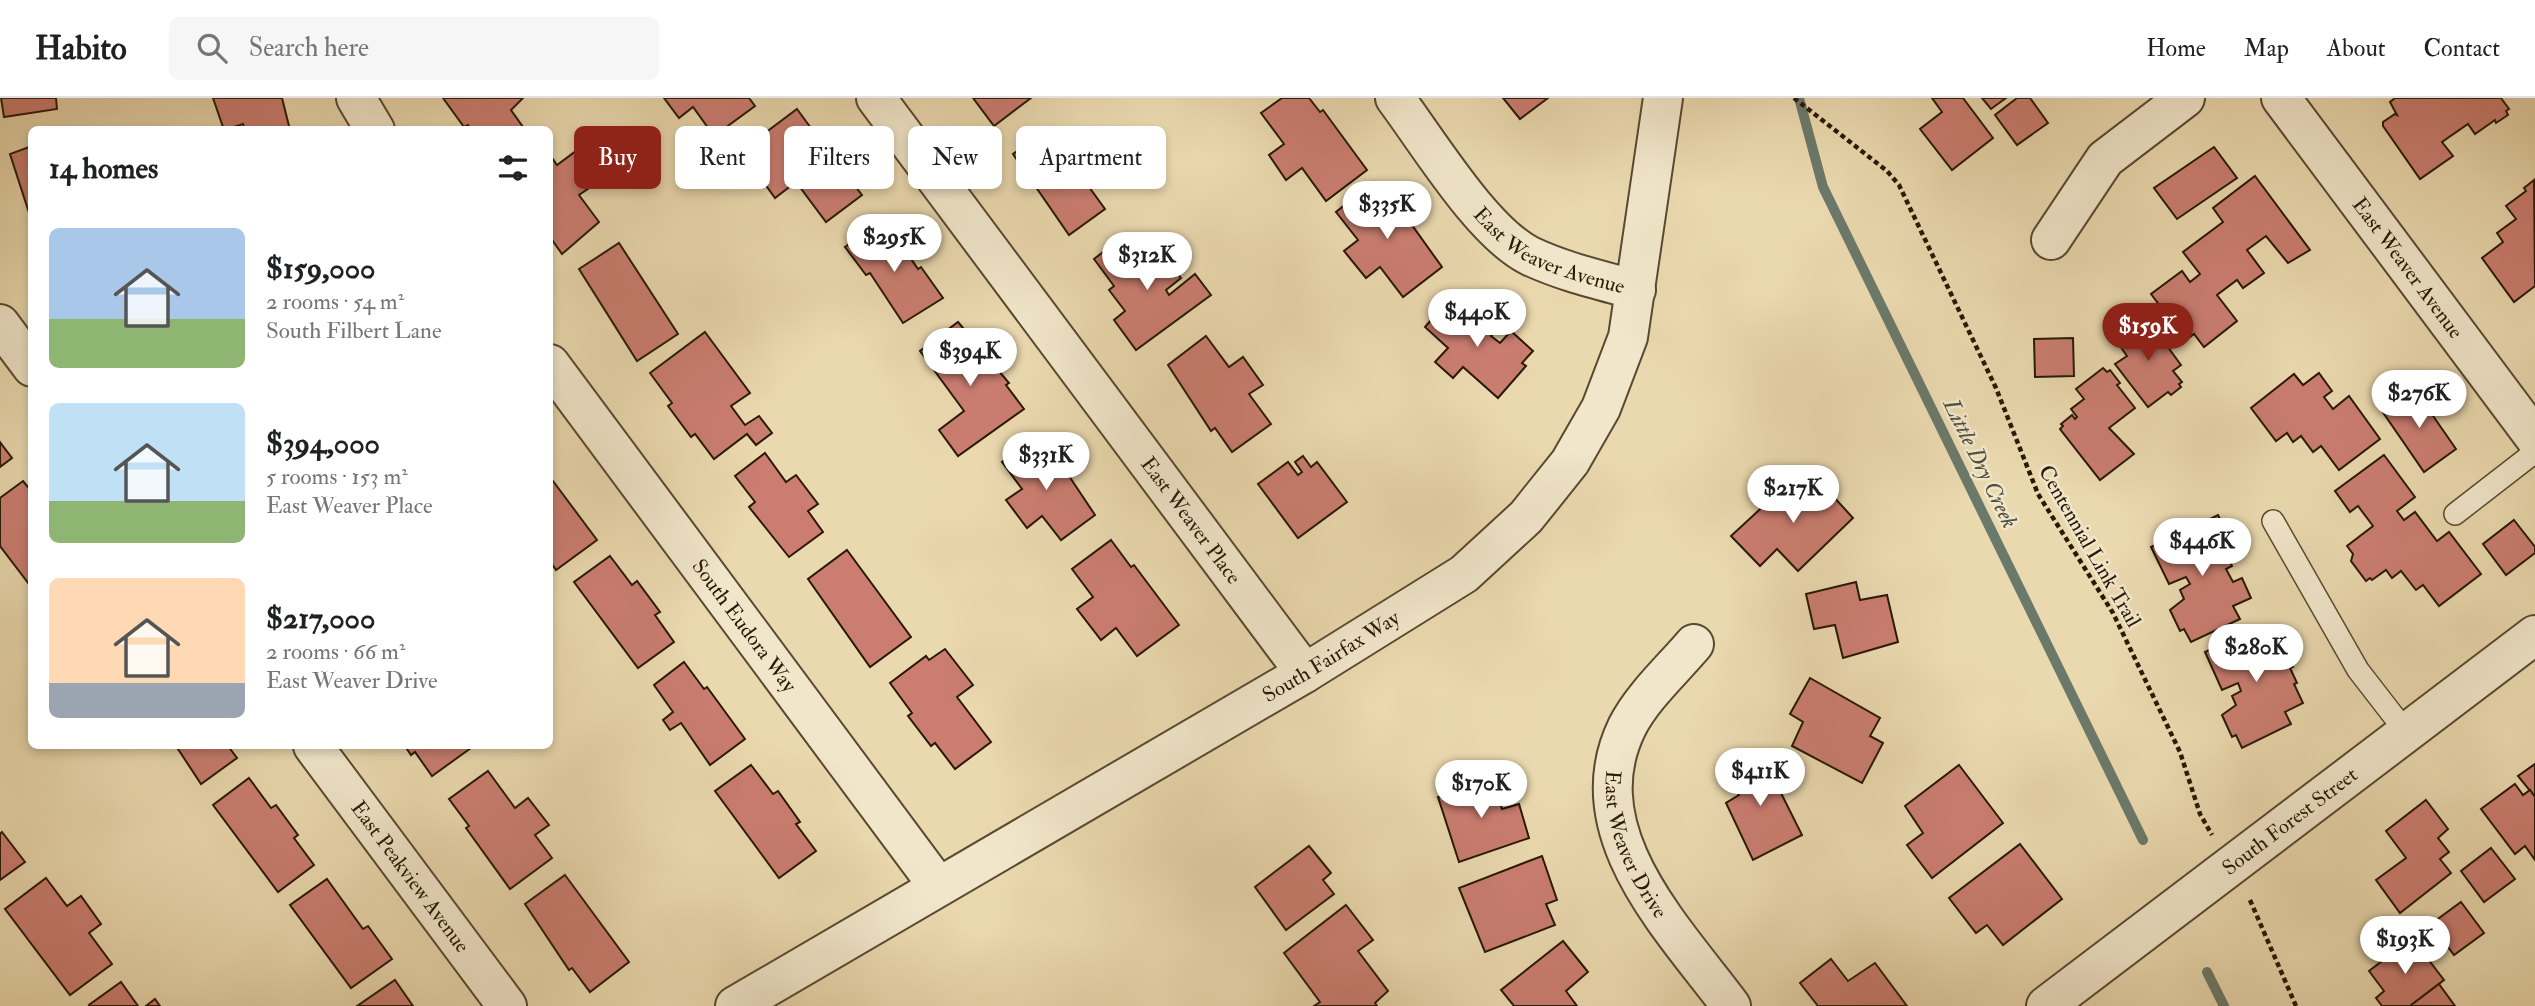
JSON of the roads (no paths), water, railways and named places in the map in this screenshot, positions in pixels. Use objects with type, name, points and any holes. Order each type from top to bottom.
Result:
[{"type":"street","points":[[356,98],[373,126]]},
{"type":"street","name":"East Weaver Place","points":[[876,98],[1305,673]]},
{"type":"street","name":"East Weaver Avenue","points":[[1395,98],[1483,216],[1507,240],[1527,255],[1574,274],[1636,290]]},
{"type":"street","name":"South Fairfax Way","points":[[735,1006],[1305,673],[1464,574],[1526,517],[1570,462],[1601,408],[1628,337],[1663,98]]},
{"type":"street","points":[[2051,240],[2105,159],[2185,98]]},
{"type":"street","name":"East Weaver Avenue","points":[[2281,98],[2535,438]]},
{"type":"street","points":[[0,324],[28,361]]},
{"type":"street","name":"South Eudora Way","points":[[553,368],[938,886]]},
{"type":"street","name":"South Forest Street","points":[[2046,1006],[2535,635]]},
{"type":"street","name":"East Weaver Drive","points":[[1694,643],[1628,726],[1616,754],[1612,803],[1619,837],[1647,893],[1731,1006]]},
{"type":"street","name":"East Peakview Avenue","points":[[315,749],[507,1006]]},
{"type":"lane","points":[[2455,514],[2535,452]]},
{"type":"lane","points":[[2273,521],[2358,670],[2406,732]]},
{"type":"waterway","name":"Little Dry Creek","points":[[1799,98],[1823,187],[2143,840]]},
{"type":"waterway","name":"Little Dry Creek","points":[[2207,972],[2224,1006]]}]
